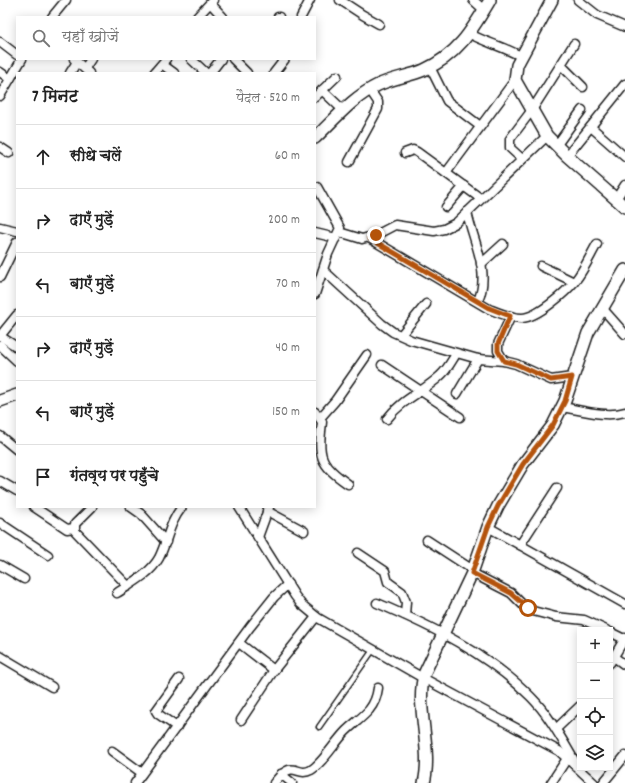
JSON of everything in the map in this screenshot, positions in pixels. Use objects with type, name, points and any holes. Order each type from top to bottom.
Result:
[{"type":"street","points":[[53,16],[66,0]]},
{"type":"street","points":[[302,16],[310,0]]},
{"type":"street","points":[[340,0],[363,16],[379,24]]},
{"type":"street","points":[[473,0],[484,10]]},
{"type":"street","points":[[316,137],[354,100],[378,85],[430,67],[460,46],[470,34],[490,0]]},
{"type":"street","points":[[552,0],[515,71],[515,80],[547,136],[556,146],[625,207]]},
{"type":"street","points":[[578,0],[597,15],[625,27]]},
{"type":"street","points":[[198,16],[212,2],[222,16]]},
{"type":"street","points":[[470,34],[491,44],[505,47],[522,56]]},
{"type":"street","points":[[0,42],[16,54]]},
{"type":"street","points":[[522,159],[510,148],[510,139],[532,110],[574,44]]},
{"type":"street","points":[[0,96],[21,60]]},
{"type":"street","points":[[70,72],[76,60],[87,71],[91,60]]},
{"type":"street","points":[[192,60],[205,72]]},
{"type":"street","points":[[211,72],[220,60]]},
{"type":"street","points":[[275,72],[284,60]]},
{"type":"street","points":[[238,61],[246,72]]},
{"type":"street","points":[[155,72],[165,62],[173,72]]},
{"type":"street","points":[[561,65],[584,87]]},
{"type":"street","points":[[430,67],[447,101],[480,126]]},
{"type":"street","points":[[0,72],[10,79]]},
{"type":"street","points":[[316,96],[337,76]]},
{"type":"street","points":[[446,173],[515,80]]},
{"type":"street","points":[[567,156],[625,84]]},
{"type":"street","points":[[322,90],[344,110]]},
{"type":"street","points":[[349,162],[378,109],[378,102],[370,90]]},
{"type":"street","points":[[556,146],[582,110]]},
{"type":"street","points":[[591,127],[625,157]]},
{"type":"street","points":[[316,233],[362,239],[369,238],[394,225],[425,230],[444,229],[456,223],[480,198],[547,136]]},
{"type":"street","points":[[0,147],[9,153]]},
{"type":"street","points":[[405,153],[413,150],[480,198]]},
{"type":"street","points":[[616,199],[625,185]]},
{"type":"street","points":[[446,207],[464,186]]},
{"type":"street","points":[[316,291],[337,235],[339,225],[317,187]]},
{"type":"street","points":[[467,212],[481,264],[484,283],[478,301]]},
{"type":"street","points":[[0,228],[16,231]]},
{"type":"street","points":[[369,238],[489,308],[510,316],[522,318],[545,308],[574,282],[584,268],[597,244]]},
{"type":"street","points":[[0,277],[16,244]]},
{"type":"street","points":[[481,264],[503,244]]},
{"type":"street","points":[[541,266],[574,282]]},
{"type":"street","points":[[323,270],[366,310],[393,332],[456,354],[478,359],[504,361],[516,364],[551,380],[572,377]]},
{"type":"street","points":[[424,783],[426,766],[422,687],[423,678],[473,572],[488,527],[507,489],[523,464],[553,425],[562,407],[588,333],[625,270]]},
{"type":"street","points":[[401,335],[426,304]]},
{"type":"street","points":[[602,308],[625,334]]},
{"type":"street","points":[[16,316],[0,336],[16,346]]},
{"type":"street","points":[[504,361],[498,351],[498,344],[510,316]]},
{"type":"street","points":[[0,345],[16,360]]},
{"type":"street","points":[[387,418],[401,404],[420,392],[439,377],[448,368],[456,354]]},
{"type":"street","points":[[348,484],[334,474],[320,455],[319,447],[322,422],[318,415],[335,401],[367,355]]},
{"type":"street","points":[[457,394],[478,359]]},
{"type":"street","points":[[382,365],[420,392],[460,417]]},
{"type":"street","points":[[0,407],[9,398]]},
{"type":"street","points":[[562,407],[609,414],[625,412]]},
{"type":"street","points":[[0,436],[16,449]]},
{"type":"street","points":[[0,481],[16,490]]},
{"type":"street","points":[[520,545],[557,488]]},
{"type":"street","points":[[36,508],[67,529],[74,528]]},
{"type":"street","points":[[74,528],[75,524],[88,508]]},
{"type":"street","points":[[132,508],[141,514],[166,542]]},
{"type":"street","points":[[117,593],[142,577],[152,567],[159,557],[166,542],[170,526],[181,508]]},
{"type":"street","points":[[240,508],[301,604],[316,617],[423,678],[544,742],[568,757],[577,765]]},
{"type":"street","points":[[258,537],[268,509],[304,531]]},
{"type":"street","points":[[0,523],[48,554]]},
{"type":"street","points":[[488,527],[625,604]]},
{"type":"street","points":[[74,528],[128,586]]},
{"type":"street","points":[[428,540],[473,572],[511,593],[522,604],[533,611],[556,617],[584,620],[599,627]]},
{"type":"street","points":[[358,553],[385,570],[388,582],[402,592],[406,602],[405,615]]},
{"type":"street","points":[[0,564],[24,579]]},
{"type":"street","points":[[135,783],[274,596],[288,584]]},
{"type":"street","points":[[377,603],[443,634],[485,659],[513,681],[530,696],[556,729],[577,764]]},
{"type":"street","points":[[240,720],[274,670],[316,617]]},
{"type":"street","points":[[613,633],[625,638],[613,658]]},
{"type":"street","points":[[239,643],[274,670]]},
{"type":"street","points":[[0,656],[52,688]]},
{"type":"street","points":[[613,660],[625,665]]},
{"type":"street","points":[[177,727],[156,711],[179,679]]},
{"type":"street","points":[[274,783],[281,774],[292,769],[304,772],[312,769],[346,732],[369,710],[377,696],[378,688]]},
{"type":"street","points":[[556,729],[577,709]]},
{"type":"street","points":[[112,751],[142,773]]},
{"type":"street","points":[[602,783],[625,756]]},
{"type":"street","points":[[551,783],[568,757]]},
{"type":"street","points":[[583,771],[594,783]]},
{"type":"street","points":[[281,774],[292,783]]},
{"type":"lane","points":[[319,726],[373,650]]},
{"type":"route","points":[[376,235],[369,238],[489,308],[510,316],[497,347],[504,361],[516,364],[551,380],[572,377],[565,401],[553,425],[523,464],[498,506],[488,527],[472,573],[511,593],[528,608]]}]
